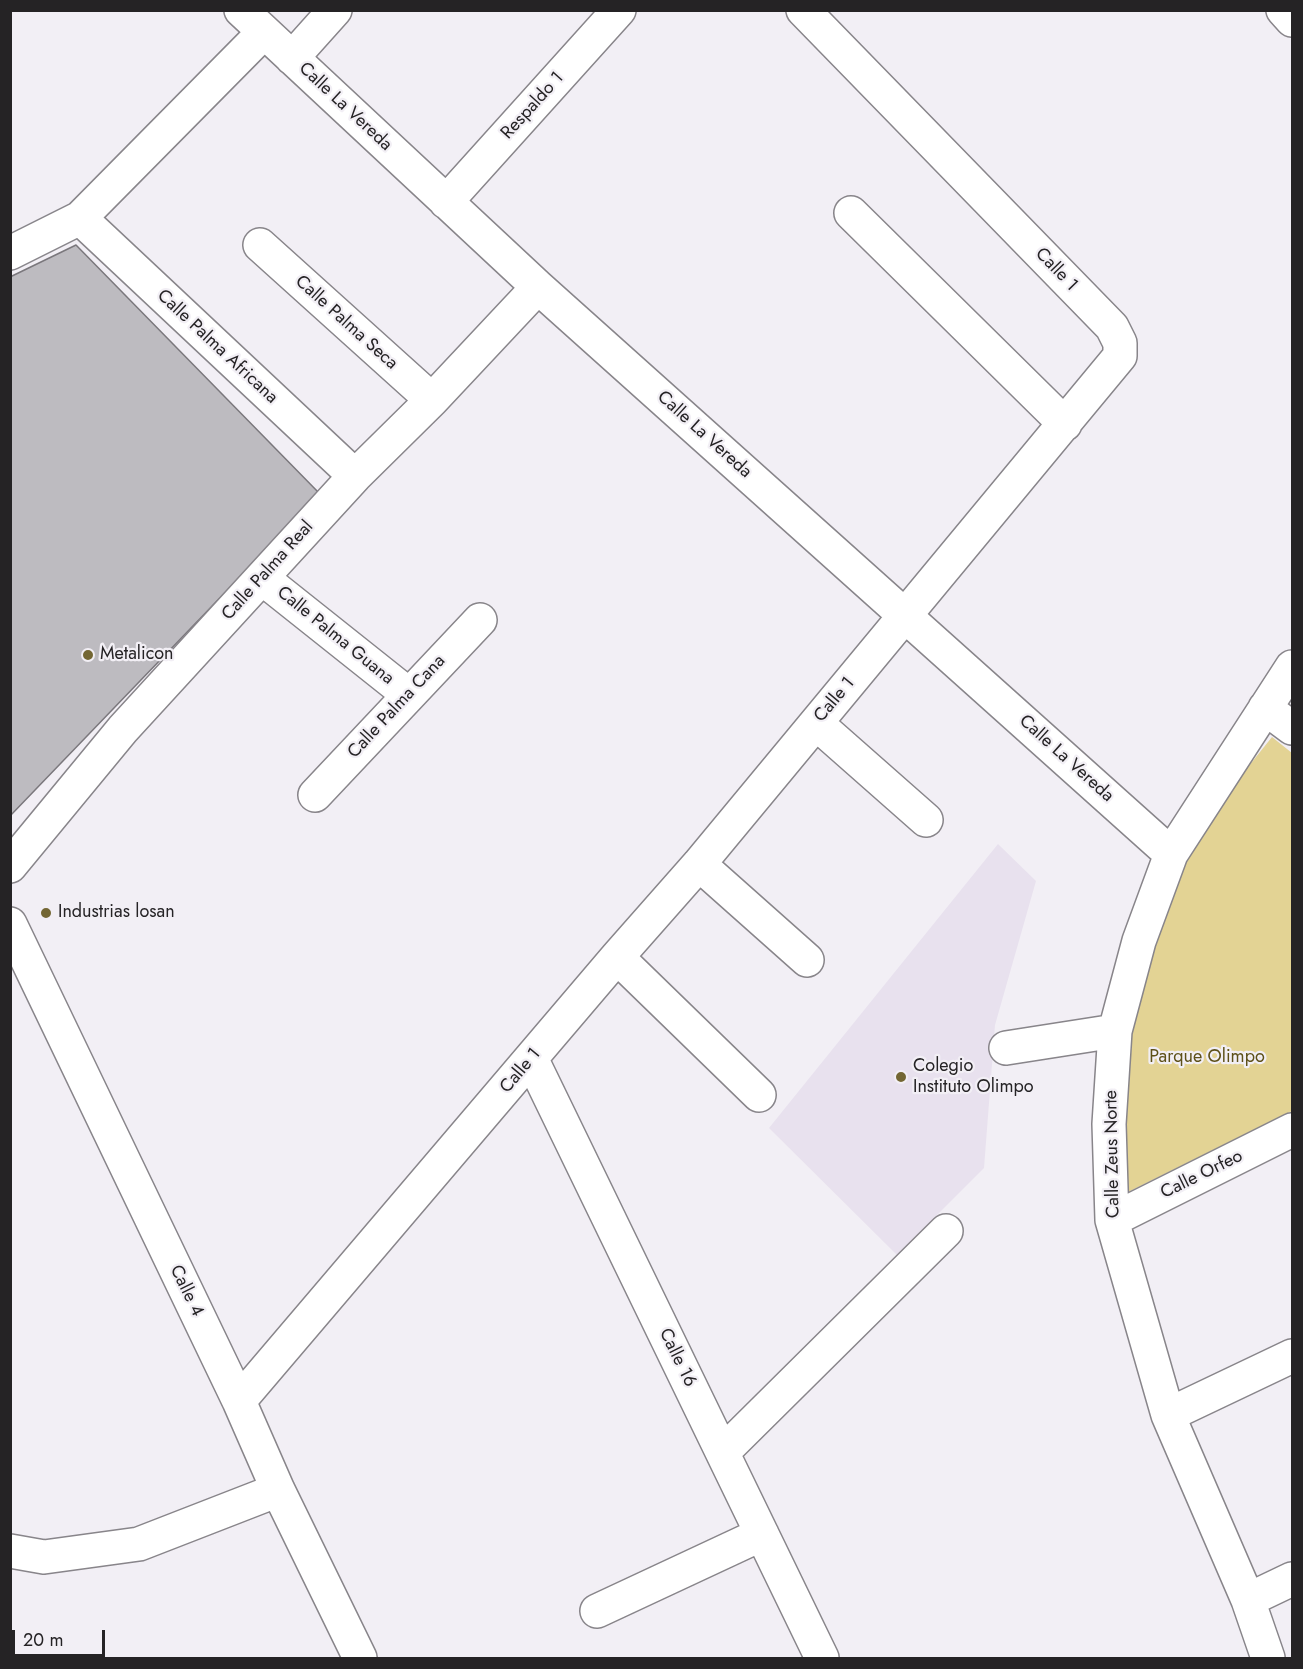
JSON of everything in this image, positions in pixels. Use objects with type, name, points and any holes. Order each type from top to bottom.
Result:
[{"type":"street","points":[[292,58],[335,10]]},
{"type":"street","name":"Respaldo 1","points":[[446,202],[619,10]]},
{"type":"street","name":"Calle 1","points":[[238,1401],[699,864],[1120,356],[1120,343],[1112,327],[803,10]]},
{"type":"street","points":[[1283,10],[1293,20]]},
{"type":"street","points":[[10,253],[80,218],[252,21]]},
{"type":"street","name":"Calle La Vereda","points":[[252,21],[538,287],[1171,854]]},
{"type":"street","points":[[851,213],[1065,424]]},
{"type":"street","name":"Calle Palma Africana","points":[[80,218],[355,476]]},
{"type":"street","name":"Calle Palma Seca","points":[[260,245],[432,400]]},
{"type":"street","name":"Calle Palma Real","points":[[10,866],[123,729],[355,476],[432,400],[538,287]]},
{"type":"street","name":"Calle Palma Guana","points":[[262,578],[409,695]]},
{"type":"street","name":"Calle Palma Cana","points":[[315,795],[480,620]]},
{"type":"street","name":"Calle Zeus Norte","points":[[1268,1659],[1248,1600],[1168,1415],[1112,1220],[1109,1124],[1115,1031],[1139,941],[1171,854],[1293,667]]},
{"type":"street","points":[[1265,708],[1293,728]]},
{"type":"street","points":[[816,723],[926,820]]},
{"type":"street","points":[[699,864],[807,960]]},
{"type":"street","name":"Calle 4","points":[[10,924],[360,1659]]},
{"type":"street","points":[[617,957],[759,1095]]},
{"type":"street","points":[[1006,1048],[1115,1031]]},
{"type":"street","name":"Calle 16","points":[[531,1058],[822,1659]]},
{"type":"street","name":"Calle Orfeo","points":[[1112,1220],[1293,1130]]},
{"type":"street","points":[[723,1452],[946,1231]]},
{"type":"street","points":[[1168,1415],[1293,1356]]},
{"type":"street","points":[[10,1551],[44,1557],[139,1544],[278,1490]]},
{"type":"street","points":[[597,1611],[762,1534]]},
{"type":"street","points":[[1248,1600],[1293,1579]]},
{"type":"shaded area","name":"Colegio Instituto Olimpo","points":[[998,844],[1036,881],[995,1025],[984,1168],[897,1255],[769,1128]]},
{"type":"green space","name":"Parque Olimpo","points":[[1272,737],[1292,753],[1292,1111],[1124,1194],[1120,1050],[1183,848]]},
{"type":"building","name":"Metalicon","points":[[76,245],[320,494],[10,816],[10,277]]},
{"type":"place","name":"Metalicon","points":[[88,655]]},
{"type":"place","name":"Industrias losan","points":[[46,913]]},
{"type":"place","name":"Colegio Instituto Olimpo","points":[[901,1077]]}]
